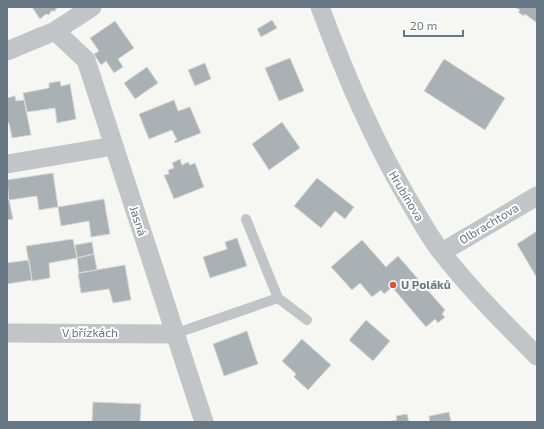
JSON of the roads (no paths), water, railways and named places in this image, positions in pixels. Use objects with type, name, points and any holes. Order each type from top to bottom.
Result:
[{"type":"street","points":[[7,52],[55,31],[92,7]]},
{"type":"street","name":"Hrubínova","points":[[320,7],[340,61],[391,170],[416,213],[442,252],[471,288],[513,333],[537,356]]},
{"type":"street","name":"Jasná","points":[[55,31],[86,60],[174,334],[204,422]]},
{"type":"street","points":[[7,164],[114,146]]},
{"type":"street","name":"Olbrachtova","points":[[442,252],[537,196]]},
{"type":"street","name":"V břízkách","points":[[7,333],[174,334]]},
{"type":"lane","points":[[246,219],[278,298],[307,320]]},
{"type":"lane","points":[[174,334],[278,298]]},
{"type":"place","name":"U Poláků","points":[[393,285]]}]
